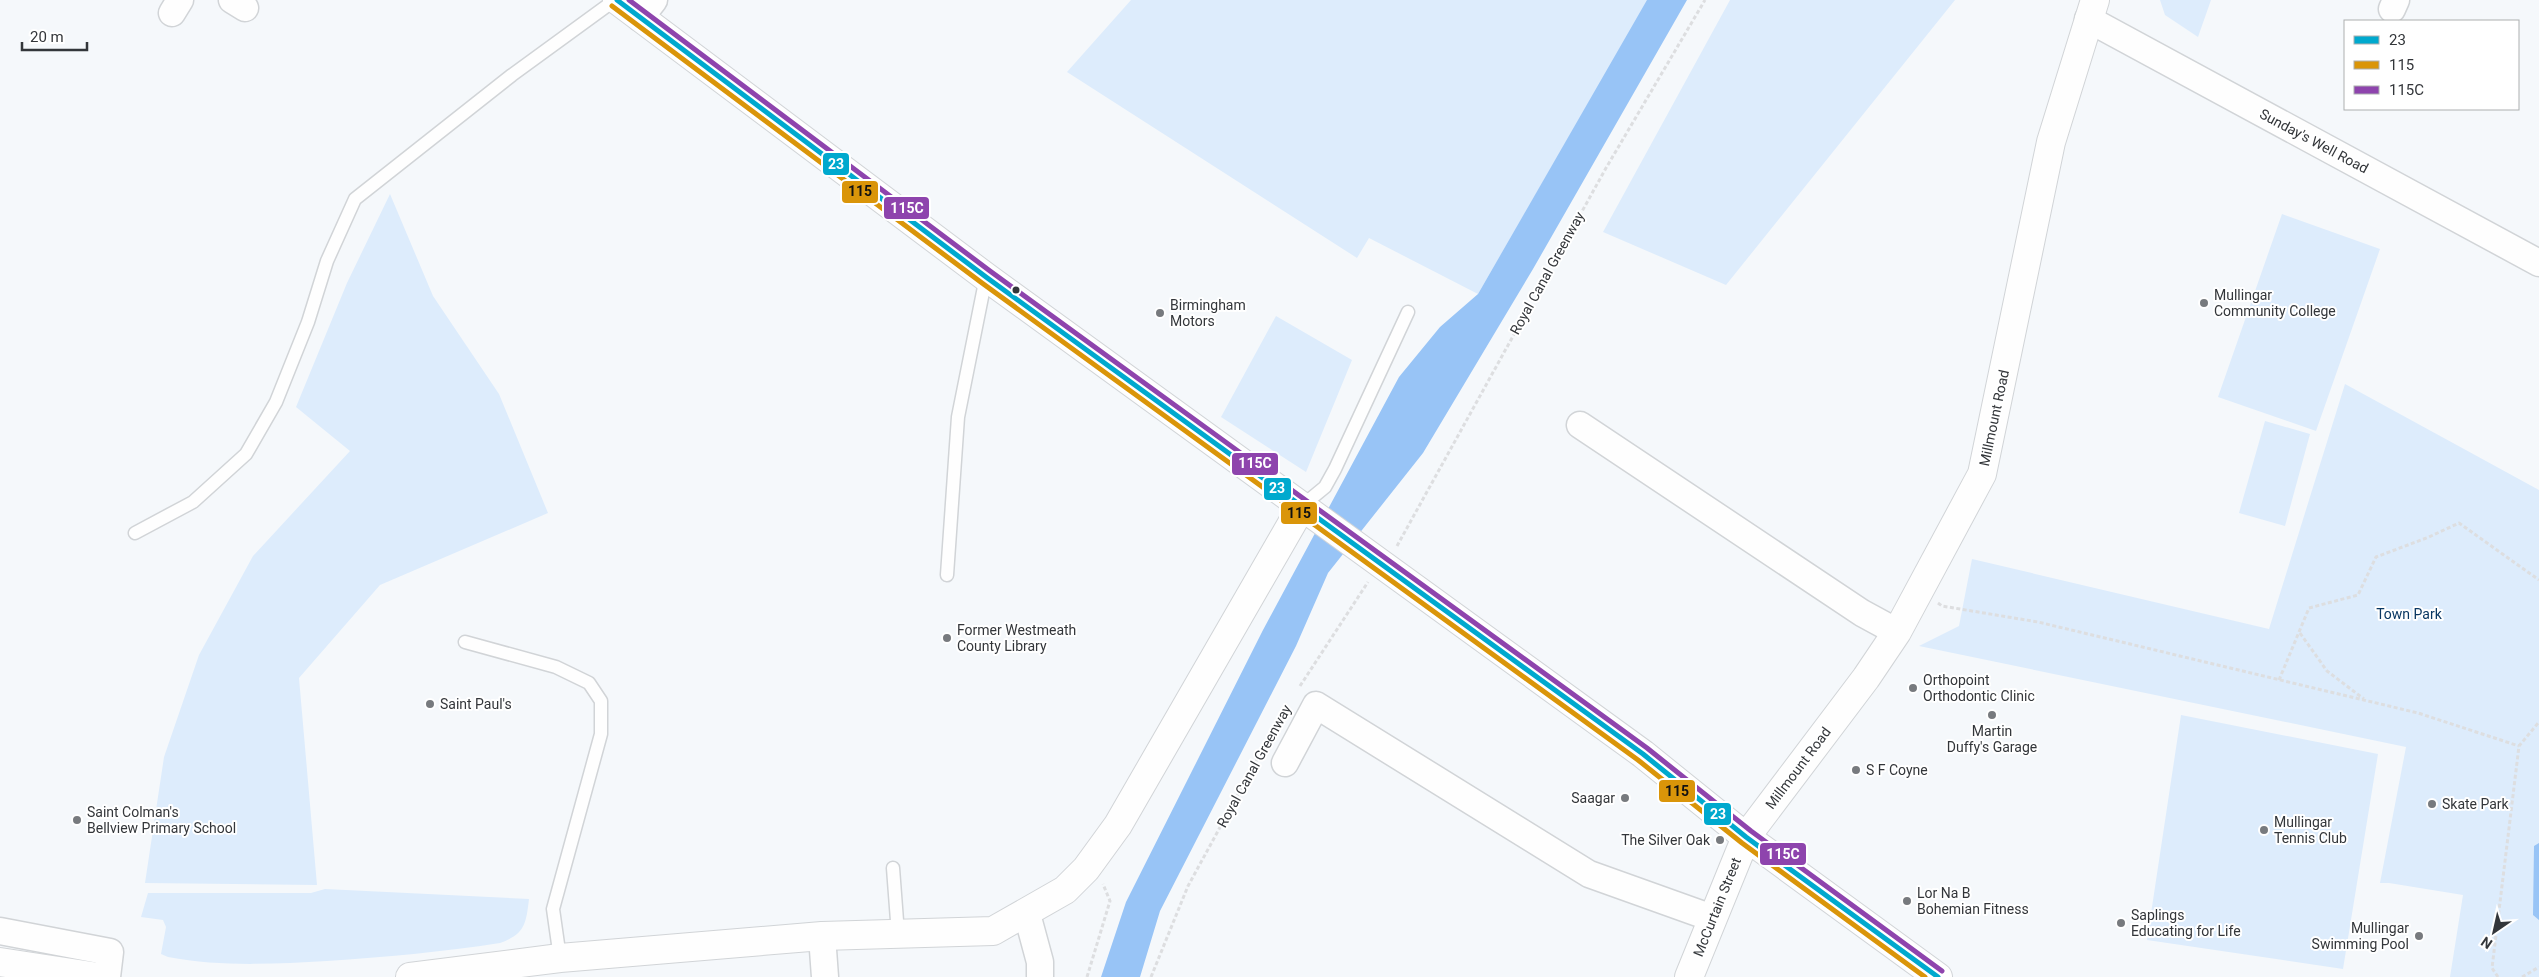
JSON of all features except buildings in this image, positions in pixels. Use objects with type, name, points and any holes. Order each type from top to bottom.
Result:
[{"type":"street","points":[[616,0],[647,9],[986,277],[1643,754],[1746,836],[1938,977]]},
{"type":"street","name":"Sunday's Well Road","points":[[2092,9],[2539,264]]},
{"type":"street","name":"Millmount Road","points":[[1746,836],[1866,678],[1897,632],[1982,474],[2051,142],[2092,9]]},
{"type":"street","points":[[1580,424],[1862,613],[1897,632]]},
{"type":"street","points":[[410,977],[557,968],[822,936],[993,931],[1027,914],[1065,890],[1086,869],[1118,826],[1312,513]]},
{"type":"street","points":[[1285,763],[1316,705],[1589,874],[1712,918]]},
{"type":"street","name":"McCurtain Street","points":[[1689,977],[1746,836]]},
{"type":"street","points":[[1027,914],[1040,962],[1040,977]]},
{"type":"street","points":[[0,931],[110,952],[107,977]]},
{"type":"street","points":[[822,936],[825,977]]},
{"type":"street","points":[[0,962],[98,977]]},
{"type":"lane","points":[[135,533],[193,502],[246,454],[276,402],[308,322],[327,261],[355,199],[512,75],[616,0]]},
{"type":"lane","points":[[947,575],[958,417],[986,277]]},
{"type":"lane","points":[[1312,513],[1332,475],[1408,312]]},
{"type":"lane","points":[[465,642],[556,667],[589,683],[601,701],[602,734],[553,909],[557,968]]},
{"type":"lane","points":[[893,868],[898,934]]},
{"type":"path","name":"Royal Canal Greenway","points":[[1296,691],[1370,580],[1377,561],[1705,0]]},
{"type":"path","points":[[2279,680],[2309,608],[2358,595],[2376,557],[2459,523],[2539,580]]},
{"type":"path","points":[[1920,591],[1942,606],[2038,622],[2418,712],[2520,746]]},
{"type":"path","points":[[2299,632],[2327,671],[2366,700]]},
{"type":"path","name":"Royal Canal Greenway","points":[[1152,975],[1188,886],[1286,707]]},
{"type":"path","points":[[2498,977],[2492,968],[2520,746],[2539,722]]},
{"type":"path","points":[[1086,869],[1102,884],[1110,901],[1087,977]]},
{"type":"path","points":[[2522,977],[2539,967]]},
{"type":"path","points":[[1152,975],[1156,977]]},
{"type":"green space","points":[[1131,0],[1648,0],[1478,294],[1369,238],[1357,258],[1067,72]]},
{"type":"green space","points":[[1730,0],[1955,0],[1726,285],[1603,232]]},
{"type":"green space","points":[[2160,0],[2211,0],[2198,37],[2165,15]]},
{"type":"green space","points":[[390,194],[433,296],[499,394],[548,513],[380,585],[299,678],[317,885],[145,883],[164,757],[199,655],[253,556],[350,451],[296,407],[347,283]]},
{"type":"green space","points":[[2282,214],[2380,249],[2316,431],[2218,397]]},
{"type":"green space","points":[[1276,316],[1352,360],[1306,472],[1221,417]]},
{"type":"green space","name":"Town Park","points":[[2345,384],[2539,490],[2539,977],[2450,977],[2463,895],[2380,883],[2406,747],[1919,646],[1959,626],[1972,559],[2269,629]]},
{"type":"green space","points":[[2265,421],[2310,434],[2285,526],[2239,513]]},
{"type":"green space","name":"Mullingar Tennis Club","points":[[2181,715],[2378,754],[2343,969],[2147,940]]},
{"type":"green space","points":[[325,889],[529,899],[523,927],[515,936],[500,943],[392,956],[287,963],[227,963],[168,957],[161,954],[166,927],[163,920],[141,917],[148,893],[311,893]]},
{"type":"water","points":[[1647,0],[1687,0],[1533,269],[1423,453],[1328,573],[1296,646],[1160,911],[1140,977],[1101,977],[1126,902],[1263,630],[1399,377],[1440,327],[1478,294]]},
{"type":"water","points":[[2539,843],[2539,920],[2533,915],[2534,846]]},
{"type":"transit line","name":"23","points":[[617,0],[986,277],[1643,754],[1746,837],[1938,977]]},
{"type":"transit line","name":"115C","points":[[629,0],[990,271],[1647,748],[1751,831],[1942,971]]},
{"type":"transit line","name":"115","points":[[612,6],[982,283],[1638,760],[1742,843],[1925,977]]},
{"type":"place","name":"Mullingar Community College","points":[[2204,303]]},
{"type":"place","name":"Birmingham Motors","points":[[1160,313]]},
{"type":"place","name":"Former Westmeath County Library","points":[[947,638]]},
{"type":"place","name":"Orthopoint Orthodontic Clinic","points":[[1913,688]]},
{"type":"place","name":"Saint Paul's","points":[[430,704]]},
{"type":"place","name":"Martin Duffy's Garage","points":[[1992,715]]},
{"type":"place","name":"S F Coyne","points":[[1856,770]]},
{"type":"place","name":"Saagar","points":[[1625,798]]},
{"type":"place","name":"Skate Park","points":[[2432,804]]},
{"type":"place","name":"Saint Colman's Bellview Primary School","points":[[77,820]]},
{"type":"place","name":"Mullingar Tennis Club","points":[[2264,830]]},
{"type":"place","name":"The Silver Oak","points":[[1720,840]]},
{"type":"place","name":"Lor Na B Bohemian Fitness","points":[[1907,901]]},
{"type":"place","name":"Saplings Educating for Life","points":[[2121,923]]},
{"type":"place","name":"Mullingar Swimming Pool","points":[[2419,936]]}]
